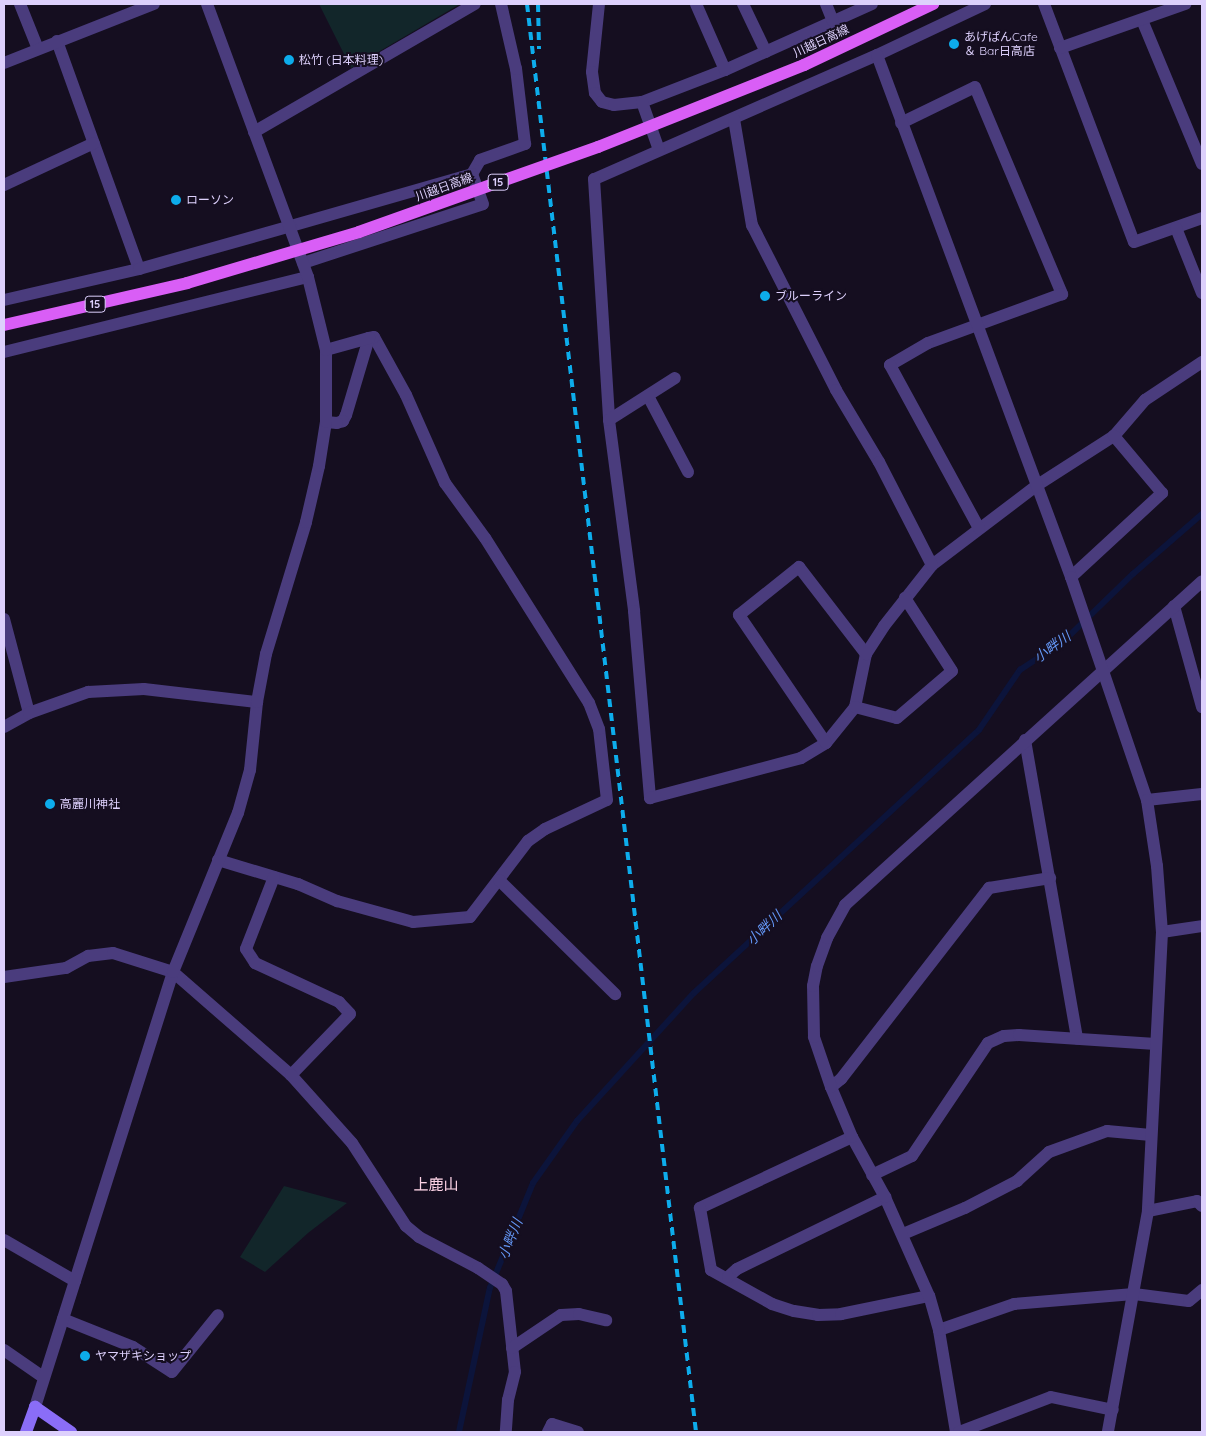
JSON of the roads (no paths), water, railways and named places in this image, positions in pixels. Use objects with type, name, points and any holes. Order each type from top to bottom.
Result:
[{"type":"main road","name":"川越日高線","points":[[4,325],[187,283],[368,228],[598,147],[804,65],[933,4]]},
{"type":"main road","points":[[26,1432],[35,1407],[72,1432]]},
{"type":"street","points":[[20,4],[38,49]]},
{"type":"street","points":[[4,63],[154,4]]},
{"type":"street","points":[[35,1407],[173,972],[238,813],[250,770],[257,702],[266,654],[306,522],[319,466],[326,422],[326,350],[308,277],[291,226],[207,4]]},
{"type":"street","points":[[254,132],[476,4]]},
{"type":"street","points":[[6,300],[139,268],[472,174],[480,160],[525,144],[516,69],[501,4]]},
{"type":"street","points":[[599,4],[592,72],[595,93],[602,102],[614,105],[642,102],[725,70],[872,4]]},
{"type":"street","points":[[696,4],[725,70]]},
{"type":"street","points":[[743,4],[766,52]]},
{"type":"street","points":[[826,4],[833,22]]},
{"type":"street","points":[[985,4],[877,56],[594,179],[609,420],[634,611],[650,798],[801,758],[826,743],[855,707],[866,654],[905,598],[932,565],[1036,486],[1114,436],[1145,400],[1202,362]]},
{"type":"street","points":[[1044,4],[1134,242],[1202,218]]},
{"type":"street","points":[[1060,48],[1185,4]]},
{"type":"street","points":[[1142,20],[1202,164]]},
{"type":"street","points":[[57,41],[139,268]]},
{"type":"street","points":[[877,56],[1073,582],[1146,800],[1157,866],[1162,932],[1148,1211],[1108,1432]]},
{"type":"street","points":[[901,123],[975,87],[1062,294],[928,343],[890,365],[979,528]]},
{"type":"street","points":[[642,102],[659,150]]},
{"type":"street","points":[[734,119],[752,225],[836,390],[879,462],[932,565]]},
{"type":"street","points":[[4,184],[94,143]]},
{"type":"street","points":[[303,263],[483,204],[472,174]]},
{"type":"street","points":[[1176,228],[1202,293]]},
{"type":"street","points":[[4,352],[308,277]]},
{"type":"street","points":[[218,860],[298,884],[337,901],[413,922],[470,916],[528,841],[545,829],[607,800],[599,729],[589,703],[500,561],[445,483],[406,395],[374,337],[326,350]]},
{"type":"street","points":[[326,422],[337,424],[343,421],[369,338]]},
{"type":"street","points":[[609,420],[675,378]]},
{"type":"street","points":[[648,396],[688,472]]},
{"type":"street","points":[[1073,582],[1162,493],[1114,436]]},
{"type":"street","points":[[826,743],[739,615],[800,567],[866,654]]},
{"type":"street","points":[[1113,1410],[1051,1397],[957,1432],[939,1330],[930,1296],[885,1197],[852,1137],[831,1087],[814,1037],[813,986],[827,938],[845,906],[1025,740],[1101,665],[1202,581]]},
{"type":"street","points":[[855,707],[897,718],[952,671],[905,598]]},
{"type":"street","points":[[1174,606],[1202,707]]},
{"type":"street","points":[[4,619],[28,712]]},
{"type":"street","points":[[1190,668],[1202,672]]},
{"type":"street","points":[[4,726],[28,712],[88,692],[144,689],[257,702]]},
{"type":"street","points":[[1025,740],[1077,1038]]},
{"type":"street","points":[[1146,800],[1202,794]]},
{"type":"street","points":[[274,877],[246,949],[255,963],[338,1002],[350,1014],[291,1075]]},
{"type":"street","points":[[831,1087],[841,1079],[989,888],[1050,878]]},
{"type":"street","points":[[499,880],[615,994]]},
{"type":"street","points":[[1162,932],[1202,926]]},
{"type":"street","points":[[4,977],[66,968],[88,956],[113,953],[173,972],[291,1075],[352,1144],[406,1226],[419,1237],[502,1284],[506,1291],[515,1372],[508,1400],[506,1432]]},
{"type":"street","points":[[872,1175],[912,1156],[988,1042],[1004,1036],[1077,1038],[1156,1044]]},
{"type":"street","points":[[902,1234],[965,1208],[1017,1181],[1049,1152],[1107,1132],[1151,1135]]},
{"type":"street","points":[[852,1137],[700,1208],[712,1270],[728,1277],[772,1304],[794,1311],[818,1315],[841,1314],[930,1296]]},
{"type":"street","points":[[728,1277],[737,1269],[885,1197]]},
{"type":"street","points":[[1148,1211],[1197,1201],[1202,1206]]},
{"type":"street","points":[[4,1240],[75,1281]]},
{"type":"street","points":[[939,1330],[1014,1304],[1134,1294],[1189,1301],[1202,1290]]},
{"type":"street","points":[[512,1348],[562,1315],[579,1314],[606,1320]]},
{"type":"street","points":[[63,1318],[133,1347],[172,1372],[218,1315]]},
{"type":"street","points":[[4,1350],[44,1377]]},
{"type":"street","points":[[548,1432],[552,1424],[578,1432]]},
{"type":"waterway","name":"小畔川","points":[[459,1432],[490,1288],[533,1183],[577,1121],[694,993],[979,730],[1020,670],[1064,641],[1133,574],[1202,514]]},
{"type":"railway","points":[[527,4],[696,1432]]},
{"type":"railway","points":[[538,4],[539,49]]},
{"type":"place","name":"あげぱんCafe ＆ Bar日高店","points":[[954,44]]},
{"type":"place","name":"松竹 (日本料理)","points":[[289,60]]},
{"type":"place","name":"ローソン","points":[[176,200]]},
{"type":"place","name":"ブルーライン","points":[[765,296]]},
{"type":"place","name":"高麗川神社","points":[[50,804]]},
{"type":"place","name":"ヤマザキショップ","points":[[85,1356]]},
{"type":"district","name":"上鹿山","points":[[436,1185]]}]
